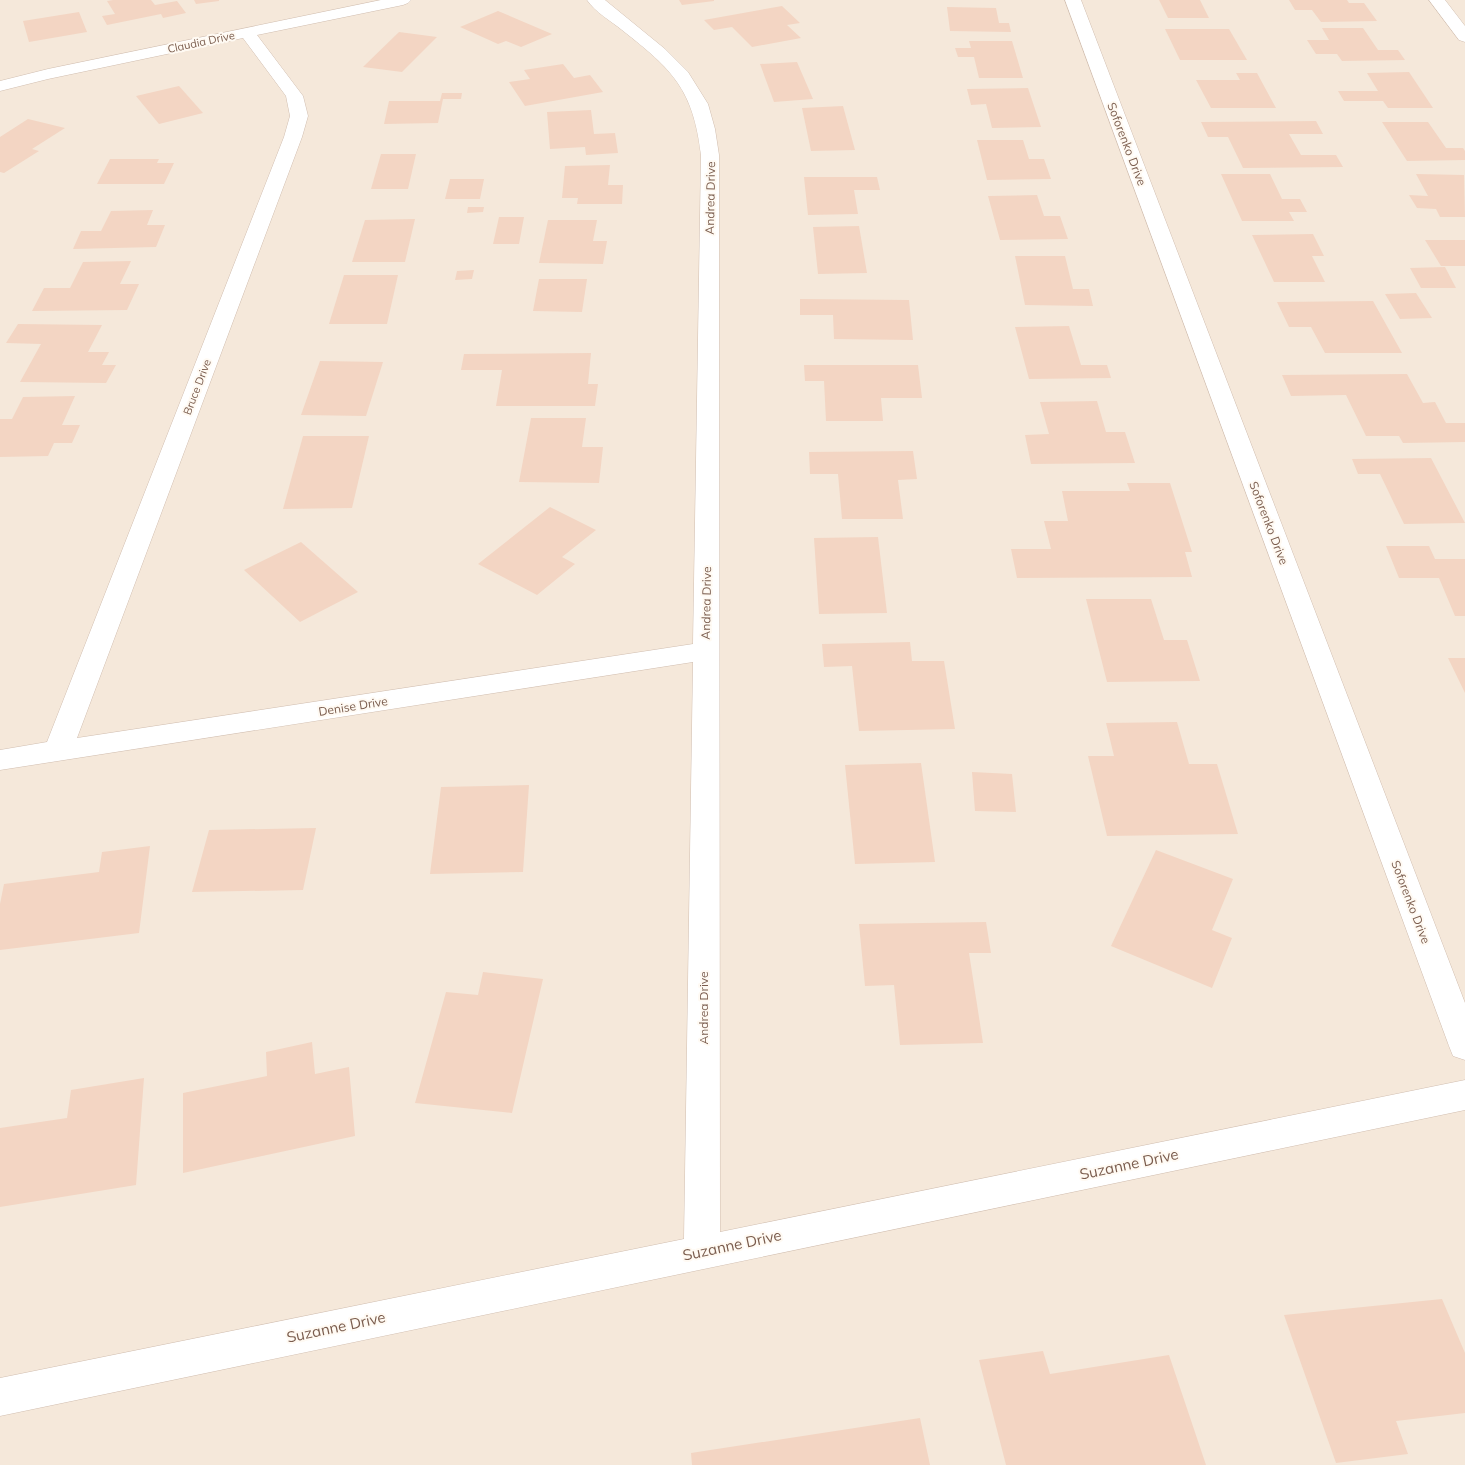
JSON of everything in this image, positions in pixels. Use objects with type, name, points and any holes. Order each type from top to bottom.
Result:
[{"type":"street","name":"Claudia Drive","points":[[0,86],[48,74],[403,0]]},
{"type":"street","name":"Andrea Drive","points":[[595,0],[668,61],[692,89],[706,122],[710,155],[702,1252]]},
{"type":"street","name":"Soforenko Drive","points":[[1073,0],[1465,1046]]},
{"type":"street","points":[[1437,0],[1465,37]]},
{"type":"street","name":"Bruce Drive","points":[[58,751],[293,137],[299,116],[294,96],[247,33]]},
{"type":"street","name":"Denise Drive","points":[[0,760],[706,651]]},
{"type":"street","name":"Suzanne Drive","points":[[0,1396],[1465,1095]]},
{"type":"shaded area","points":[[0,0],[1465,0],[1465,1465],[0,1465]]},
{"type":"building","points":[[151,0],[155,5],[177,1],[186,13],[163,18],[161,14],[107,25],[102,16],[115,14],[107,1]]},
{"type":"building","points":[[194,0],[219,0],[219,1],[196,4]]},
{"type":"building","points":[[679,0],[714,0],[714,1],[682,5]]},
{"type":"building","points":[[1159,0],[1200,0],[1209,18],[1168,18]]},
{"type":"building","points":[[1289,0],[1347,0],[1349,3],[1364,3],[1377,21],[1321,22],[1312,10],[1295,10]]},
{"type":"building","points":[[782,6],[800,23],[787,25],[801,38],[752,47],[732,27],[714,30],[704,20]]},
{"type":"building","points":[[947,7],[996,8],[999,23],[1009,23],[1011,32],[950,31]]},
{"type":"building","points":[[498,11],[552,34],[521,47],[506,41],[498,44],[460,27]]},
{"type":"building","points":[[79,12],[87,32],[29,42],[23,21]]},
{"type":"building","points":[[1322,28],[1363,28],[1378,50],[1398,50],[1405,60],[1342,61],[1337,54],[1316,54],[1307,40],[1329,40]]},
{"type":"building","points":[[1165,29],[1229,29],[1247,60],[1180,60]]},
{"type":"building","points":[[399,32],[437,37],[402,72],[363,67]]},
{"type":"building","points":[[969,41],[1012,41],[1023,78],[979,78],[974,57],[958,57],[955,48],[971,48]]},
{"type":"building","points":[[797,62],[813,99],[774,102],[760,64]]},
{"type":"building","points":[[563,64],[574,78],[590,75],[603,92],[525,106],[509,82],[530,79],[524,70]]},
{"type":"building","points":[[1409,72],[1433,108],[1388,108],[1383,101],[1344,101],[1338,91],[1378,91],[1367,73]]},
{"type":"building","points":[[1236,73],[1257,73],[1276,108],[1211,108],[1196,80],[1240,80]]},
{"type":"building","points":[[179,86],[203,113],[159,124],[136,96]]},
{"type":"building","points":[[1028,88],[1041,127],[992,128],[986,104],[971,105],[967,89]]},
{"type":"building","points":[[442,93],[462,93],[461,99],[443,99],[438,123],[384,124],[389,101],[440,101]]},
{"type":"building","points":[[843,106],[855,150],[811,151],[802,108]]},
{"type":"building","points":[[591,110],[594,134],[615,133],[618,153],[586,155],[585,147],[550,149],[547,112]]},
{"type":"building","points":[[28,119],[65,128],[32,149],[39,151],[4,173],[0,172],[0,137]]},
{"type":"building","points":[[1316,121],[1323,134],[1289,134],[1301,155],[1336,155],[1343,167],[1243,168],[1228,137],[1208,137],[1201,122]]},
{"type":"building","points":[[1382,122],[1428,122],[1446,148],[1463,148],[1465,160],[1407,161]]},
{"type":"building","points":[[977,140],[1023,140],[1029,159],[1044,159],[1051,179],[987,180]]},
{"type":"building","points":[[381,154],[416,154],[408,189],[371,189]]},
{"type":"building","points":[[110,159],[159,159],[157,163],[174,163],[164,184],[97,184]]},
{"type":"building","points":[[610,165],[608,185],[623,185],[622,204],[577,204],[578,198],[562,198],[565,166]]},
{"type":"building","points":[[1221,174],[1270,174],[1282,199],[1300,199],[1307,212],[1289,212],[1294,221],[1242,221]]},
{"type":"building","points":[[1416,174],[1464,175],[1465,217],[1440,217],[1436,209],[1417,208],[1409,195],[1428,196]]},
{"type":"building","points":[[804,177],[877,177],[880,190],[854,190],[858,214],[808,215]]},
{"type":"building","points":[[450,179],[484,179],[480,199],[445,199]]},
{"type":"building","points":[[1037,195],[1044,216],[1060,216],[1068,239],[1000,240],[988,196]]},
{"type":"building","points":[[468,207],[484,207],[483,212],[467,213]]},
{"type":"building","points":[[153,210],[147,225],[165,225],[156,247],[73,249],[81,231],[101,231],[111,211]]},
{"type":"building","points":[[499,217],[524,217],[519,244],[493,244]]},
{"type":"building","points":[[415,219],[405,262],[352,262],[365,220]]},
{"type":"building","points":[[548,220],[597,220],[593,241],[607,241],[603,264],[539,263]]},
{"type":"building","points":[[859,226],[867,273],[818,274],[813,227]]},
{"type":"building","points":[[1313,234],[1324,256],[1312,256],[1325,282],[1274,282],[1252,235]]},
{"type":"building","points":[[1425,240],[1465,240],[1465,266],[1441,266]]},
{"type":"building","points":[[1015,256],[1065,256],[1073,289],[1089,289],[1093,306],[1025,305]]},
{"type":"building","points":[[131,261],[120,284],[139,284],[127,310],[32,311],[44,288],[70,288],[83,262]]},
{"type":"building","points":[[1445,267],[1456,288],[1421,288],[1410,268]]},
{"type":"building","points":[[474,270],[472,279],[455,280],[457,271]]},
{"type":"building","points":[[344,275],[398,275],[387,324],[329,324]]},
{"type":"building","points":[[539,279],[587,279],[582,312],[533,311]]},
{"type":"building","points":[[1416,293],[1432,318],[1400,319],[1385,294]]},
{"type":"building","points":[[800,299],[909,300],[913,340],[834,339],[833,315],[800,315]]},
{"type":"building","points":[[1373,301],[1402,353],[1325,353],[1311,327],[1289,327],[1277,302]]},
{"type":"building","points":[[18,324],[102,325],[88,352],[109,352],[102,365],[116,365],[106,383],[20,382],[41,344],[6,343]]},
{"type":"building","points":[[1069,326],[1081,365],[1107,365],[1111,378],[1029,379],[1015,327]]},
{"type":"building","points":[[591,353],[588,384],[598,384],[595,406],[496,406],[502,370],[461,370],[464,354]]},
{"type":"building","points":[[320,361],[383,362],[366,416],[301,415]]},
{"type":"building","points":[[804,365],[918,365],[922,398],[881,398],[883,421],[826,421],[824,381],[805,381]]},
{"type":"building","points":[[1407,374],[1423,403],[1435,402],[1446,423],[1465,423],[1465,442],[1403,443],[1399,436],[1366,436],[1346,395],[1291,396],[1282,375]]},
{"type":"building","points":[[75,396],[62,425],[80,425],[72,443],[54,443],[48,456],[0,457],[0,419],[12,419],[23,397]]},
{"type":"building","points":[[1097,401],[1106,432],[1125,432],[1135,463],[1031,464],[1025,435],[1049,434],[1040,402]]},
{"type":"building","points":[[531,418],[586,418],[582,447],[603,447],[599,483],[519,482]]},
{"type":"building","points":[[303,436],[369,436],[352,508],[283,509]]},
{"type":"building","points":[[913,451],[917,479],[898,480],[903,519],[842,519],[838,474],[810,474],[809,452]]},
{"type":"building","points":[[1431,458],[1465,523],[1404,524],[1380,474],[1358,474],[1352,459]]},
{"type":"building","points":[[1127,483],[1170,483],[1192,552],[1185,552],[1192,577],[1017,578],[1011,549],[1051,549],[1044,521],[1068,521],[1062,491],[1130,491]]},
{"type":"building","points":[[550,507],[596,530],[562,557],[575,564],[537,595],[478,564]]},
{"type":"building","points":[[878,537],[887,613],[819,614],[814,538]]},
{"type":"building","points":[[301,542],[358,592],[300,622],[244,570]]},
{"type":"building","points":[[1386,546],[1429,546],[1435,559],[1465,559],[1465,616],[1455,616],[1439,578],[1399,578]]},
{"type":"building","points":[[1086,599],[1151,599],[1164,640],[1187,640],[1200,681],[1107,682]]},
{"type":"building","points":[[910,642],[912,661],[944,661],[955,729],[859,731],[852,666],[824,667],[822,644]]},
{"type":"building","points":[[1448,658],[1465,658],[1465,693]]},
{"type":"building","points":[[1177,722],[1189,764],[1217,764],[1238,834],[1107,836],[1088,756],[1114,756],[1106,723]]},
{"type":"building","points":[[921,763],[935,862],[855,864],[845,765]]},
{"type":"building","points":[[972,772],[1012,774],[1016,812],[975,811]]},
{"type":"building","points":[[529,785],[523,872],[430,874],[441,787]]},
{"type":"building","points":[[316,828],[303,890],[192,892],[209,830]]},
{"type":"building","points":[[150,846],[139,933],[0,950],[0,904],[4,884],[99,872],[102,852]]},
{"type":"building","points":[[1156,850],[1233,879],[1212,930],[1232,938],[1212,988],[1111,946]]},
{"type":"building","points":[[986,922],[991,953],[969,953],[983,1043],[900,1045],[894,985],[865,986],[859,924]]},
{"type":"building","points":[[483,972],[543,979],[512,1113],[415,1103],[446,992],[478,995]]},
{"type":"building","points":[[312,1042],[315,1074],[349,1067],[355,1136],[183,1173],[183,1093],[267,1076],[266,1052]]},
{"type":"building","points":[[144,1078],[136,1185],[0,1207],[0,1128],[67,1118],[71,1090]]},
{"type":"building","points":[[1442,1299],[1465,1353],[1465,1413],[1396,1421],[1408,1454],[1336,1463],[1284,1315]]},
{"type":"building","points":[[1043,1351],[1050,1374],[1169,1355],[1206,1465],[1006,1465],[979,1360]]},
{"type":"building","points":[[920,1418],[930,1465],[692,1465],[691,1453]]}]
